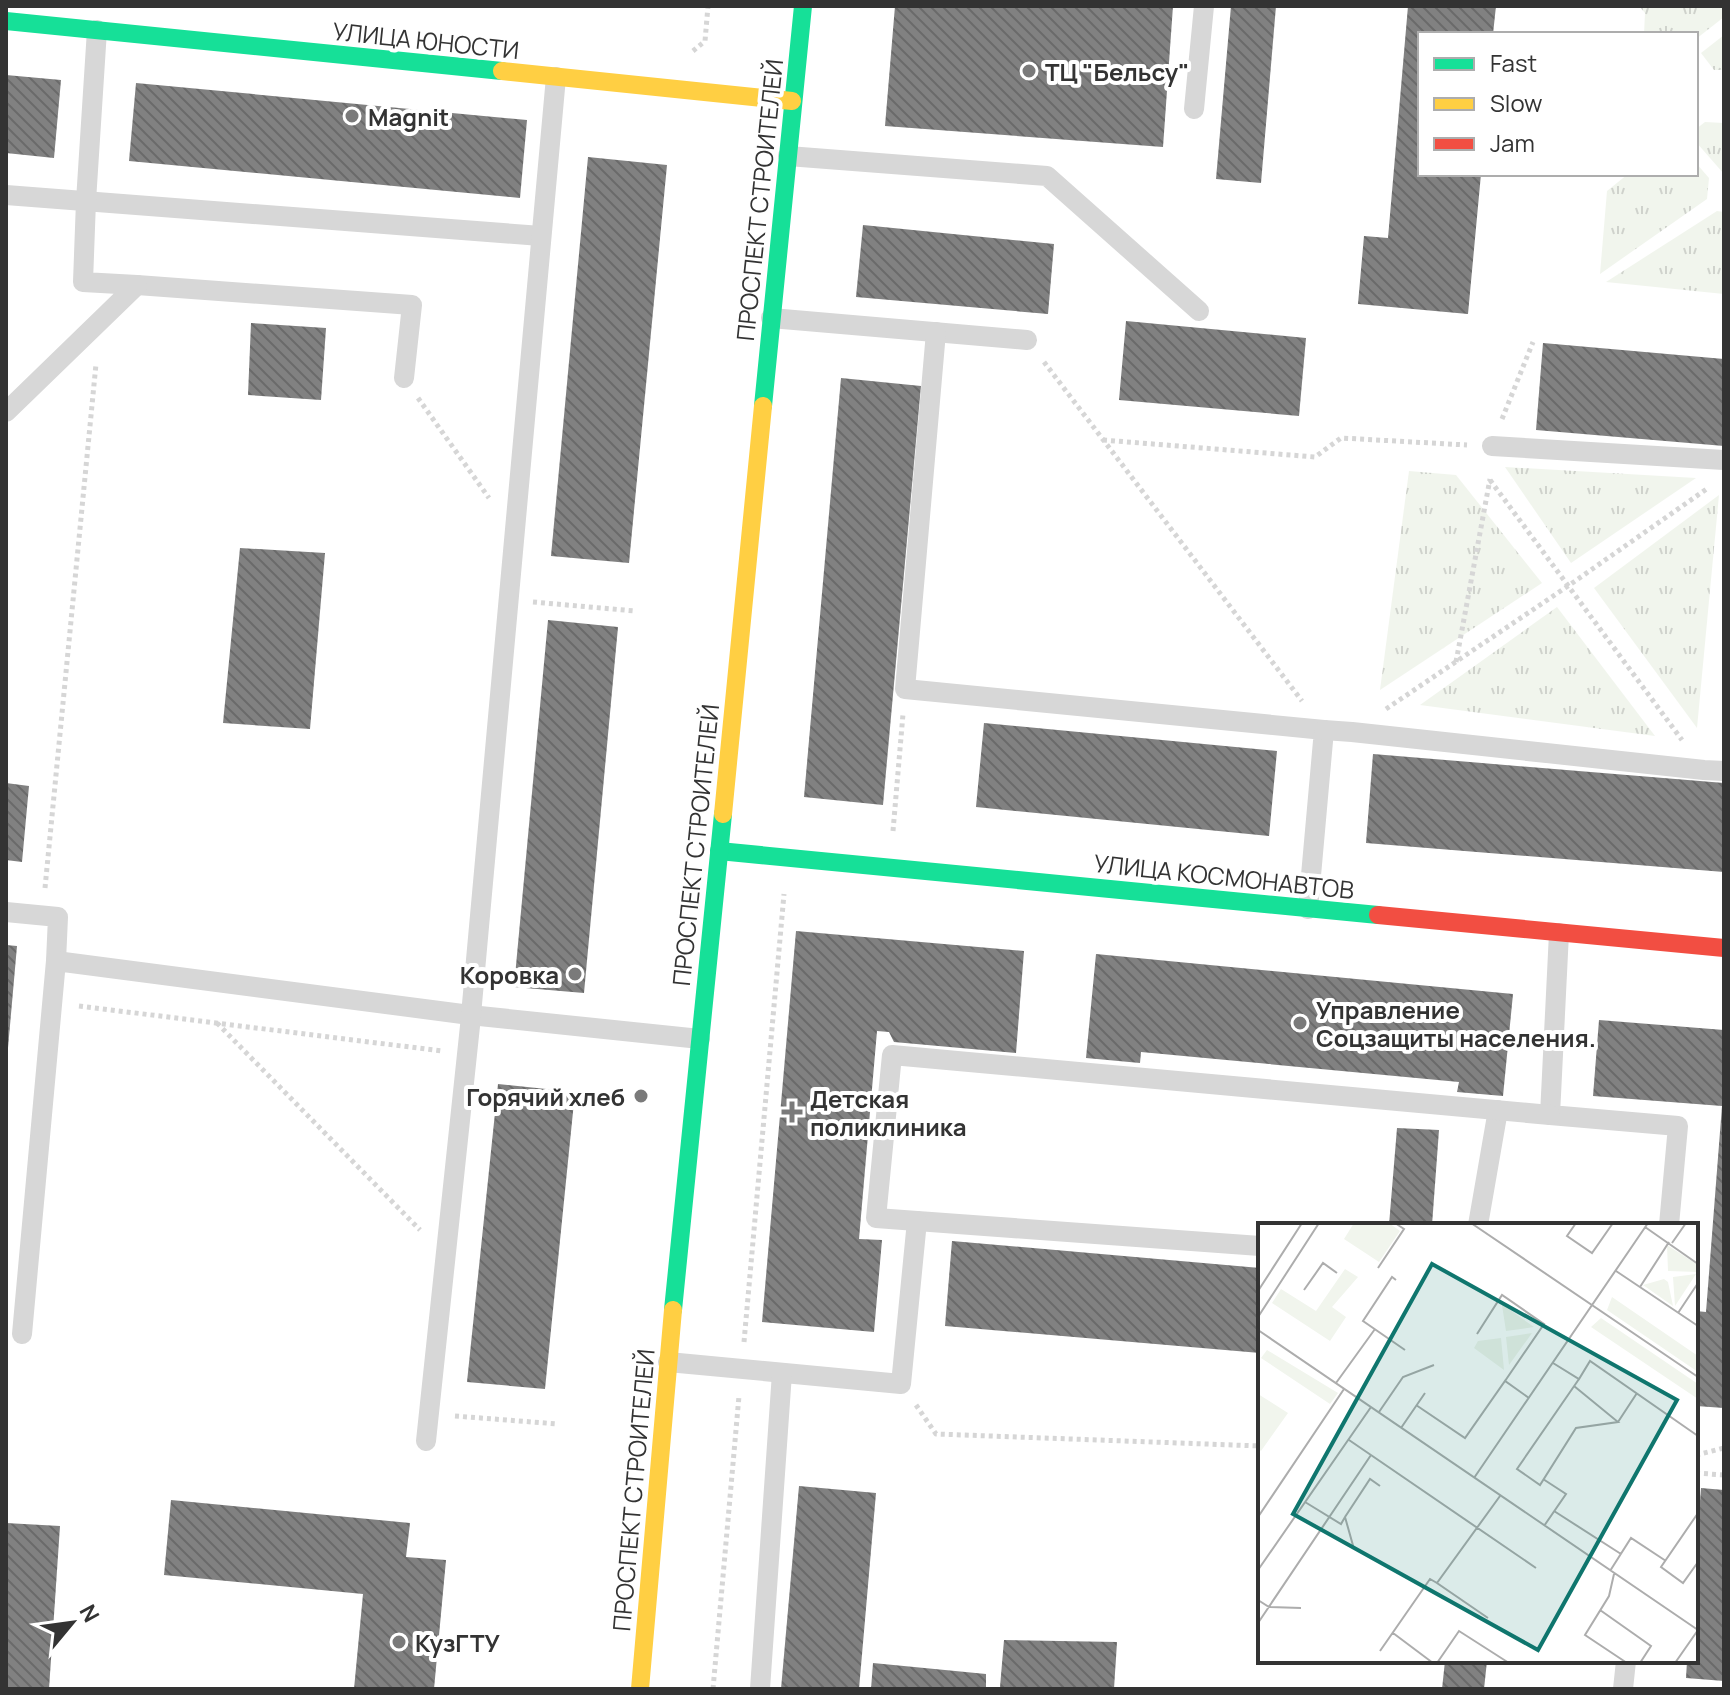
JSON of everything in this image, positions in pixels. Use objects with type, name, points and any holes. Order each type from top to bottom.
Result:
[{"type":"street","name":"ПРОСПЕКТ СТРОИТЕЛЕЙ","points":[[640,1689],[668,1362],[803,6]]},
{"type":"street","name":"УЛИЦА ЮНОСТИ","points":[[6,21],[792,101]]},
{"type":"street","name":"УЛИЦА КОСМОНАВТОВ","points":[[719,851],[1724,948]]},
{"type":"lane","points":[[1194,109],[1204,6]]},
{"type":"lane","points":[[97,30],[83,282],[412,305],[404,378]]},
{"type":"lane","points":[[426,1441],[467,1054],[556,77]]},
{"type":"lane","points":[[788,156],[1047,176],[1199,311]]},
{"type":"lane","points":[[6,195],[541,236]]},
{"type":"lane","points":[[6,412],[137,285]]},
{"type":"lane","points":[[771,318],[1027,340]]},
{"type":"lane","points":[[936,332],[905,689],[1714,770]]},
{"type":"lane","points":[[1492,446],[1724,460]]},
{"type":"lane","points":[[1308,909],[1324,730]]},
{"type":"lane","points":[[6,912],[58,917],[22,1334]]},
{"type":"lane","points":[[1550,1115],[1559,933]]},
{"type":"lane","points":[[56,961],[470,1015],[700,1039]]},
{"type":"lane","points":[[1258,1246],[876,1218],[892,1055],[1678,1126],[1669,1223]]},
{"type":"lane","points":[[1478,1223],[1498,1110]]},
{"type":"lane","points":[[668,1362],[901,1384],[917,1221]]},
{"type":"lane","points":[[760,1689],[782,1373]]},
{"type":"lane","points":[[1623,1689],[1626,1663]]},
{"type":"path","points":[[683,58],[705,41],[708,6]]},
{"type":"path","points":[[42,916],[101,320]]},
{"type":"path","points":[[1027,340],[1324,730]]},
{"type":"path","points":[[1103,440],[1315,457],[1341,438],[1492,446],[1533,342]]},
{"type":"path","points":[[404,378],[514,534]]},
{"type":"path","points":[[1456,662],[1490,480],[1568,586],[1714,770]]},
{"type":"path","points":[[1352,732],[1711,485]]},
{"type":"path","points":[[508,600],[635,611]]},
{"type":"path","points":[[890,868],[905,689]]},
{"type":"path","points":[[713,1689],[784,889]]},
{"type":"path","points":[[52,1002],[467,1054]]},
{"type":"path","points":[[216,1023],[446,1256]]},
{"type":"path","points":[[901,1384],[936,1434],[1258,1446]]},
{"type":"path","points":[[429,1414],[558,1424]]},
{"type":"path","points":[[1698,1454],[1724,1448]]},
{"type":"path","points":[[1698,1473],[1724,1475]]},
{"type":"green space","points":[[1639,6],[1724,6],[1724,17],[1698,37],[1698,32],[1644,32],[1645,13]]},
{"type":"green space","points":[[1724,35],[1724,70],[1714,70],[1701,53]]},
{"type":"green space","points":[[1705,122],[1724,123],[1724,174],[1698,144],[1698,127]]},
{"type":"green space","points":[[1698,165],[1709,178],[1707,199],[1600,274],[1607,191],[1626,176],[1698,176]]},
{"type":"green space","points":[[1717,211],[1724,212],[1724,294],[1606,282]]},
{"type":"green space","points":[[1505,467],[1696,478],[1571,563]]},
{"type":"green space","points":[[1409,471],[1456,475],[1542,583],[1380,690]]},
{"type":"green space","points":[[1719,495],[1697,728],[1594,588]]},
{"type":"green space","points":[[1557,607],[1655,736],[1420,705]]},
{"type":"building","name":"ТЦ \"Бельсу\"","points":[[895,6],[1173,6],[1163,147],[885,126]]},
{"type":"building","points":[[1231,6],[1276,6],[1261,183],[1216,179]]},
{"type":"building","points":[[1408,6],[1496,6],[1493,32],[1418,32],[1418,176],[1481,176],[1468,314],[1358,304],[1364,236],[1388,238]]},
{"type":"building","points":[[6,75],[61,80],[54,158],[6,153]]},
{"type":"building","points":[[136,83],[527,120],[520,198],[129,161]]},
{"type":"building","points":[[588,157],[667,165],[629,563],[551,556]]},
{"type":"building","points":[[863,225],[1054,244],[1048,314],[856,297]]},
{"type":"building","points":[[1126,321],[1306,338],[1299,416],[1119,400]]},
{"type":"building","points":[[251,323],[326,328],[321,400],[248,395]]},
{"type":"building","points":[[1543,343],[1724,359],[1724,446],[1536,430]]},
{"type":"building","points":[[841,378],[921,386],[883,805],[804,797]]},
{"type":"building","points":[[240,548],[325,553],[310,729],[223,723]]},
{"type":"building","points":[[548,620],[618,627],[584,993],[514,987]]},
{"type":"building","points":[[984,723],[1277,751],[1269,836],[976,807]]},
{"type":"building","points":[[1373,754],[1724,783],[1724,872],[1366,843]]},
{"type":"building","points":[[6,783],[29,786],[22,862],[6,860]]},
{"type":"building","points":[[796,931],[1024,951],[1016,1053],[894,1042],[889,1032],[877,1031],[859,1239],[882,1240],[874,1332],[762,1322]]},
{"type":"building","points":[[6,945],[17,946],[8,1048],[6,1047]]},
{"type":"building","name":"Управление Соцзащиты населения.","points":[[1096,954],[1513,994],[1503,1096],[1457,1092],[1459,1082],[1141,1052],[1140,1063],[1086,1058]]},
{"type":"building","points":[[1599,1020],[1724,1030],[1724,1408],[1698,1406],[1698,1311],[1706,1312],[1722,1106],[1593,1096]]},
{"type":"building","points":[[498,1084],[575,1092],[545,1389],[467,1382]]},
{"type":"building","points":[[1397,1128],[1439,1130],[1432,1223],[1389,1223]]},
{"type":"building","points":[[952,1241],[1258,1268],[1258,1353],[945,1326]]},
{"type":"building","points":[[799,1486],[876,1493],[859,1689],[781,1689]]},
{"type":"building","points":[[1701,1488],[1724,1490],[1724,1681],[1686,1678],[1687,1663],[1698,1663]]},
{"type":"building","name":"КузГТУ","points":[[171,1500],[410,1523],[406,1557],[446,1560],[434,1689],[354,1689],[363,1594],[164,1575]]},
{"type":"building","points":[[6,1523],[60,1526],[49,1689],[6,1689]]},
{"type":"building","points":[[1004,1640],[1117,1642],[1114,1689],[1000,1687]]},
{"type":"building","points":[[873,1663],[986,1674],[986,1689],[871,1689]]},
{"type":"building","points":[[1445,1663],[1487,1663],[1484,1689],[1442,1689]]},
{"type":"traffic: fast","points":[[763,406],[803,6]]},
{"type":"traffic: fast","points":[[6,21],[502,71]]},
{"type":"traffic: fast","points":[[673,1310],[723,814]]},
{"type":"traffic: fast","points":[[719,851],[1378,915]]},
{"type":"traffic: slow","points":[[502,71],[792,101]]},
{"type":"traffic: slow","points":[[723,814],[763,406]]},
{"type":"traffic: slow","points":[[640,1689],[673,1310]]},
{"type":"traffic: jam","points":[[1378,915],[1724,948]]},
{"type":"place","name":"ТЦ \"Бельсу\"","points":[[1029,71]]},
{"type":"place","name":"Magnit","points":[[352,116]]},
{"type":"place","name":"Коровка","points":[[575,974]]},
{"type":"place","name":"Управление Соцзащиты населения.","points":[[1300,1023]]},
{"type":"place","name":"Горячий хлеб","points":[[641,1096]]},
{"type":"place","name":"Детская поликлиника","points":[[792,1112]]},
{"type":"place","name":"КузГТУ","points":[[399,1642]]}]
